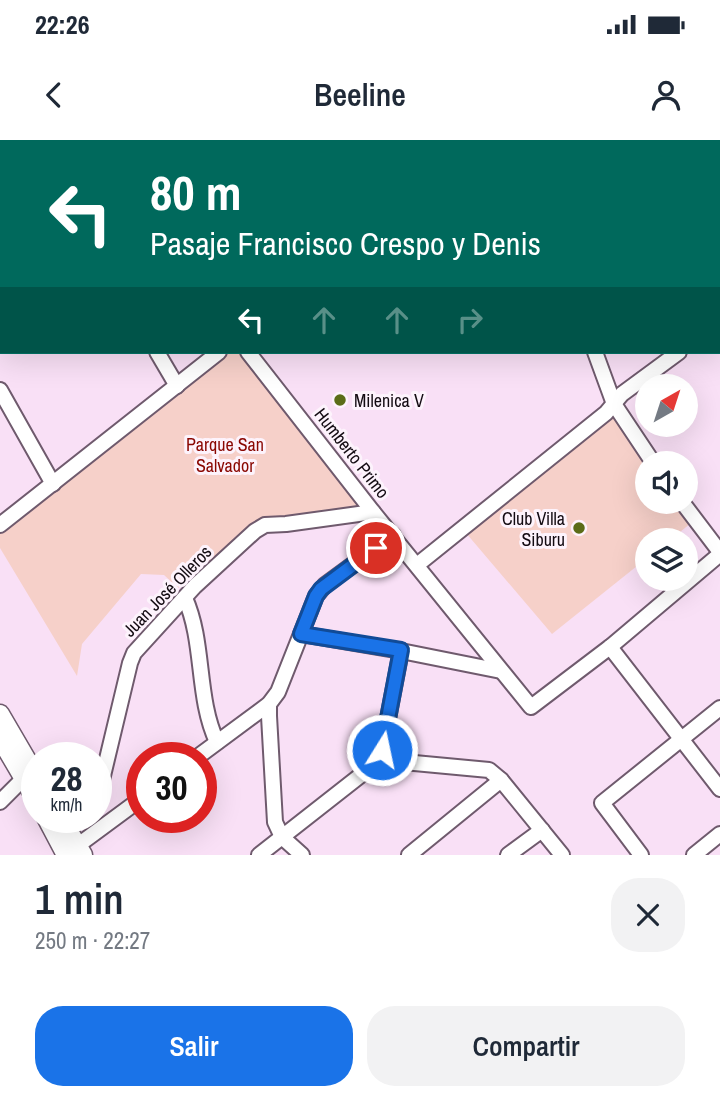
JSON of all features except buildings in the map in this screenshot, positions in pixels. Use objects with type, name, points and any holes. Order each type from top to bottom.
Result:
[{"type":"main road","points":[[0,713],[21,758]]},
{"type":"main road","points":[[0,738],[21,765]]},
{"type":"main road","points":[[59,833],[75,852]]},
{"type":"main road","points":[[67,833],[75,852]]},
{"type":"street","points":[[158,354],[177,386]]},
{"type":"street","points":[[0,525],[217,354]]},
{"type":"street","name":"Humberto Primo","points":[[250,354],[531,708],[610,647]]},
{"type":"street","points":[[596,354],[614,404],[645,451]]},
{"type":"street","points":[[417,565],[606,413],[622,394],[676,354]]},
{"type":"street","points":[[0,390],[52,484]]},
{"type":"street","name":"Juan José Olleros","points":[[111,742],[132,657],[204,577],[265,525],[373,512]]},
{"type":"street","points":[[691,514],[720,553],[610,647],[720,789]]},
{"type":"street","points":[[185,598],[192,616],[209,725],[217,742],[270,704],[278,692],[321,589],[393,535]]},
{"type":"street","points":[[301,634],[401,650],[501,671]]},
{"type":"street","points":[[453,661],[464,653],[474,637]]},
{"type":"street","points":[[384,757],[382,750],[401,650]]},
{"type":"street","points":[[270,704],[275,821],[282,837],[302,855]]},
{"type":"street","points":[[640,855],[602,803],[720,708]]},
{"type":"street","points":[[384,757],[393,761],[489,770],[501,780],[562,855]]},
{"type":"street","points":[[259,855],[384,757]]},
{"type":"street","points":[[410,855],[501,780]]},
{"type":"street","points":[[0,802],[21,784]]},
{"type":"street","points":[[508,855],[542,830]]},
{"type":"street","points":[[75,852],[90,833]]},
{"type":"street","points":[[694,855],[720,834]]},
{"type":"green space","name":"Parque San Salvador","points":[[227,354],[245,354],[365,511],[248,528],[178,588],[164,575],[141,574],[82,644],[77,676],[0,548],[0,533]]},
{"type":"green space","name":"Club Villa Siburu","points":[[614,412],[640,451],[635,451],[635,514],[685,514],[691,523],[685,528],[635,528],[635,568],[552,634],[466,533]]},
{"type":"place","name":"Milenica V","points":[[340,400]]},
{"type":"place","name":"Club Villa Siburu","points":[[579,528]]},
{"type":"route","points":[[376,548],[321,589],[301,634],[401,650],[382,750]]}]
